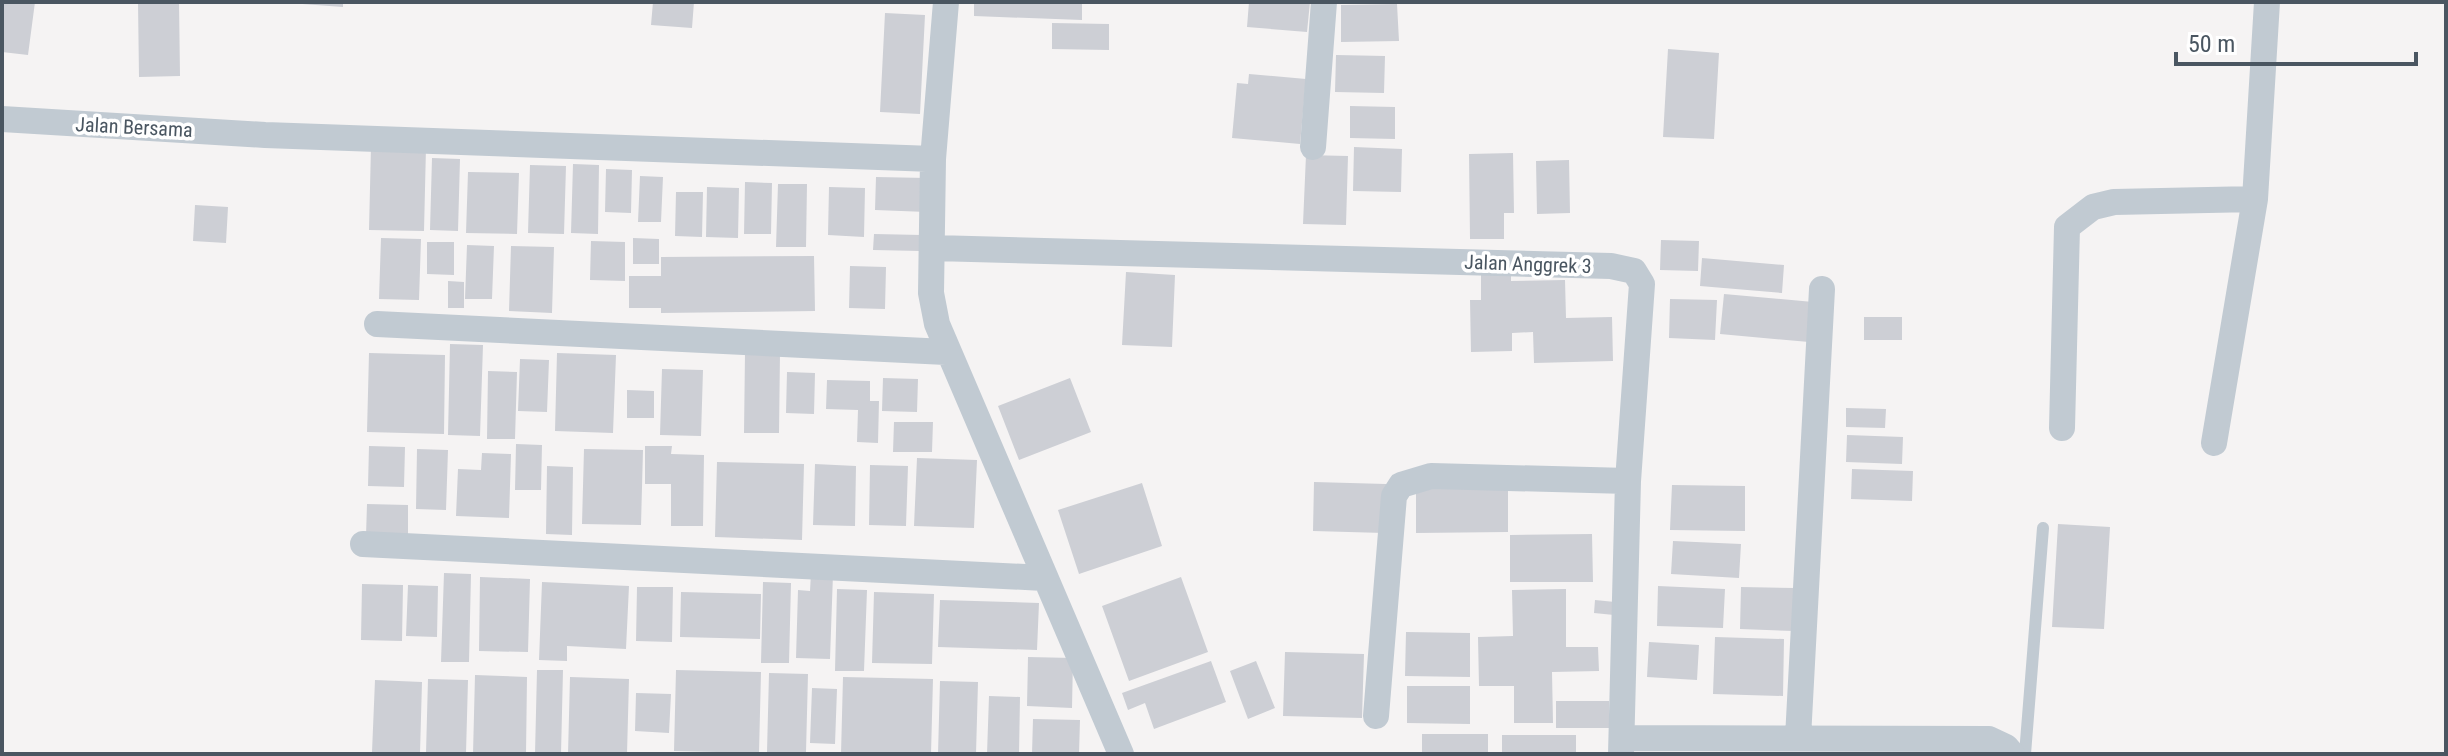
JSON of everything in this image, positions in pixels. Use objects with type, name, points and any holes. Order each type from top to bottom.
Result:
[{"type":"street","points":[[946,2],[933,159],[931,293],[946,352],[1121,754]]},
{"type":"street","points":[[1313,147],[1324,2]]},
{"type":"street","points":[[2214,443],[2255,199],[2267,2]]},
{"type":"street","name":"Jalan Bersama","points":[[2,119],[265,135],[933,159]]},
{"type":"street","points":[[2062,428],[2067,227],[2093,207],[2114,202],[2255,199]]},
{"type":"street","name":"Jalan Anggrek 3","points":[[934,248],[1623,267],[1639,276],[1642,284],[1628,481],[1621,746]]},
{"type":"street","points":[[1798,738],[1822,289]]},
{"type":"street","points":[[377,324],[946,352]]},
{"type":"street","points":[[1376,716],[1394,496],[1401,485],[1431,476],[1628,481]]},
{"type":"street","points":[[363,544],[1044,578]]},
{"type":"street","points":[[1621,746],[1798,738],[1989,739],[2006,747],[2012,754]]},
{"type":"lane","points":[[2025,754],[2043,528]]},
{"type":"building","points":[[2,2],[35,2],[28,55],[2,52]]},
{"type":"building","points":[[138,2],[179,2],[180,76],[139,77]]},
{"type":"building","points":[[275,2],[343,2],[343,7]]},
{"type":"building","points":[[653,2],[694,2],[692,28],[651,25]]},
{"type":"building","points":[[974,2],[1082,2],[1082,20],[974,16]]},
{"type":"building","points":[[1249,2],[1310,2],[1307,32],[1247,27]]},
{"type":"building","points":[[1397,4],[1399,41],[1341,42],[1341,5]]},
{"type":"building","points":[[885,13],[925,15],[920,114],[880,112]]},
{"type":"building","points":[[1052,23],[1109,24],[1109,50],[1052,49]]},
{"type":"building","points":[[1668,49],[1719,53],[1714,139],[1663,137]]},
{"type":"building","points":[[1336,55],[1385,56],[1384,93],[1335,92]]},
{"type":"building","points":[[1249,74],[1306,79],[1300,144],[1232,138],[1237,83],[1248,84]]},
{"type":"building","points":[[1350,106],[1395,107],[1395,139],[1350,138]]},
{"type":"building","points":[[371,146],[426,147],[424,231],[369,230]]},
{"type":"building","points":[[1354,147],[1402,149],[1401,192],[1353,191]]},
{"type":"building","points":[[1513,153],[1514,213],[1504,213],[1504,239],[1470,239],[1469,154]]},
{"type":"building","points":[[1306,155],[1348,156],[1346,225],[1303,224]]},
{"type":"building","points":[[432,158],[460,159],[458,231],[430,230]]},
{"type":"building","points":[[1569,160],[1570,213],[1537,214],[1536,161]]},
{"type":"building","points":[[573,164],[599,165],[598,234],[571,233]]},
{"type":"building","points":[[530,165],[566,166],[564,234],[528,233]]},
{"type":"building","points":[[606,169],[632,170],[631,213],[605,212]]},
{"type":"building","points":[[468,172],[519,173],[517,234],[466,233]]},
{"type":"building","points":[[640,176],[663,177],[661,222],[638,222]]},
{"type":"building","points":[[876,177],[927,178],[927,212],[875,210]]},
{"type":"building","points":[[745,182],[772,183],[771,234],[744,234]]},
{"type":"building","points":[[778,184],[807,184],[806,247],[776,247]]},
{"type":"building","points":[[707,187],[739,188],[738,238],[706,237]]},
{"type":"building","points":[[829,187],[865,188],[864,237],[828,235]]},
{"type":"building","points":[[676,192],[703,192],[702,237],[675,236]]},
{"type":"building","points":[[195,205],[228,207],[226,243],[193,241]]},
{"type":"building","points":[[874,234],[922,235],[921,251],[873,250]]},
{"type":"building","points":[[381,238],[421,239],[419,300],[379,299]]},
{"type":"building","points":[[633,238],[659,239],[659,264],[633,264]]},
{"type":"building","points":[[1661,240],[1699,241],[1698,271],[1660,270]]},
{"type":"building","points":[[591,241],[625,242],[625,281],[590,280]]},
{"type":"building","points":[[427,242],[454,242],[454,275],[427,274]]},
{"type":"building","points":[[467,245],[494,246],[492,299],[465,299]]},
{"type":"building","points":[[511,246],[554,247],[552,313],[509,311]]},
{"type":"building","points":[[814,256],[815,311],[661,313],[661,308],[629,308],[629,276],[661,276],[661,257]]},
{"type":"building","points":[[1702,258],[1784,265],[1782,293],[1700,286]]},
{"type":"building","points":[[850,266],[886,267],[885,309],[849,308]]},
{"type":"building","points":[[1126,272],[1175,275],[1172,347],[1122,345]]},
{"type":"building","points":[[1511,273],[1511,281],[1565,280],[1566,318],[1612,317],[1613,361],[1534,363],[1533,332],[1512,333],[1512,351],[1471,352],[1470,300],[1481,300],[1481,274]]},
{"type":"building","points":[[448,281],[464,282],[464,308],[448,308]]},
{"type":"building","points":[[1724,294],[1813,302],[1809,342],[1720,334]]},
{"type":"building","points":[[1670,299],[1717,300],[1715,340],[1669,338]]},
{"type":"building","points":[[1864,317],[1902,317],[1902,340],[1864,340]]},
{"type":"building","points":[[450,344],[483,345],[480,436],[448,435]]},
{"type":"building","points":[[369,353],[445,355],[444,434],[367,432]]},
{"type":"building","points":[[557,353],[616,355],[613,433],[555,431]]},
{"type":"building","points":[[745,353],[780,353],[779,433],[744,433]]},
{"type":"building","points":[[520,359],[549,360],[547,412],[518,411]]},
{"type":"building","points":[[662,369],[703,370],[701,436],[660,435]]},
{"type":"building","points":[[488,371],[517,372],[515,439],[487,439]]},
{"type":"building","points":[[787,372],[815,373],[814,414],[786,413]]},
{"type":"building","points":[[883,378],[918,379],[917,412],[882,411]]},
{"type":"building","points":[[1070,378],[1091,432],[1019,460],[998,406]]},
{"type":"building","points":[[827,380],[870,381],[870,401],[879,401],[878,443],[857,442],[858,410],[826,409]]},
{"type":"building","points":[[627,390],[654,391],[654,418],[627,418]]},
{"type":"building","points":[[1846,408],[1886,409],[1885,428],[1846,427]]},
{"type":"building","points":[[894,422],[933,422],[932,452],[893,452]]},
{"type":"building","points":[[1847,435],[1903,437],[1902,464],[1846,462]]},
{"type":"building","points":[[516,444],[542,445],[541,490],[515,490]]},
{"type":"building","points":[[369,446],[405,447],[404,487],[368,486]]},
{"type":"building","points":[[645,446],[672,446],[671,454],[704,455],[703,526],[671,526],[671,484],[645,484]]},
{"type":"building","points":[[417,449],[448,450],[446,510],[416,509]]},
{"type":"building","points":[[584,449],[643,450],[641,525],[582,524]]},
{"type":"building","points":[[482,453],[511,454],[509,518],[456,516],[458,469],[481,470]]},
{"type":"building","points":[[917,458],[977,460],[974,528],[914,526]]},
{"type":"building","points":[[717,462],[804,464],[802,540],[715,537]]},
{"type":"building","points":[[815,464],[856,466],[855,526],[813,525]]},
{"type":"building","points":[[870,465],[908,466],[906,526],[869,525]]},
{"type":"building","points":[[547,466],[573,467],[572,535],[546,534]]},
{"type":"building","points":[[1852,469],[1913,471],[1912,501],[1851,499]]},
{"type":"building","points":[[1314,482],[1386,484],[1384,533],[1313,531]]},
{"type":"building","points":[[1142,483],[1162,546],[1079,574],[1058,510]]},
{"type":"building","points":[[1672,485],[1745,486],[1745,531],[1670,530]]},
{"type":"building","points":[[1508,486],[1508,532],[1416,533],[1416,487]]},
{"type":"building","points":[[367,504],[408,505],[408,537],[366,536]]},
{"type":"building","points":[[2058,524],[2110,527],[2104,629],[2052,627]]},
{"type":"building","points":[[1592,534],[1593,582],[1510,582],[1510,535]]},
{"type":"building","points":[[1673,541],[1741,544],[1739,578],[1671,574]]},
{"type":"building","points":[[444,573],[471,574],[469,662],[441,662]]},
{"type":"building","points":[[811,573],[833,574],[830,659],[796,658],[798,590],[810,591]]},
{"type":"building","points":[[480,577],[530,579],[528,652],[479,651]]},
{"type":"building","points":[[1181,577],[1208,652],[1129,681],[1102,606]]},
{"type":"building","points":[[542,582],[629,586],[626,649],[567,646],[567,661],[539,660]]},
{"type":"building","points":[[763,582],[791,583],[789,663],[761,663]]},
{"type":"building","points":[[362,584],[403,585],[402,641],[361,640]]},
{"type":"building","points":[[408,585],[438,586],[437,637],[406,636]]},
{"type":"building","points":[[1658,586],[1725,589],[1723,628],[1657,626]]},
{"type":"building","points":[[637,587],[673,587],[672,642],[636,641]]},
{"type":"building","points":[[1741,587],[1795,588],[1794,631],[1740,629]]},
{"type":"building","points":[[837,589],[867,590],[864,671],[835,671]]},
{"type":"building","points":[[1566,589],[1566,647],[1598,647],[1599,671],[1552,672],[1553,723],[1514,723],[1514,686],[1479,686],[1478,637],[1513,636],[1512,590]]},
{"type":"building","points":[[681,592],[761,594],[760,639],[680,637]]},
{"type":"building","points":[[874,592],[934,594],[932,664],[872,663]]},
{"type":"building","points":[[940,600],[1039,603],[1037,650],[938,647]]},
{"type":"building","points":[[1595,600],[1615,602],[1614,615],[1594,613]]},
{"type":"building","points":[[1406,632],[1470,633],[1470,677],[1405,676]]},
{"type":"building","points":[[1715,637],[1784,639],[1783,696],[1713,694]]},
{"type":"building","points":[[1649,642],[1699,645],[1697,680],[1647,677]]},
{"type":"building","points":[[1285,652],[1364,654],[1362,718],[1283,716]]},
{"type":"building","points":[[1028,657],[1073,658],[1072,708],[1027,706]]},
{"type":"building","points":[[1211,661],[1226,702],[1154,729],[1145,703],[1128,710],[1122,693]]},
{"type":"building","points":[[1256,661],[1275,708],[1248,719],[1230,671]]},
{"type":"building","points":[[537,670],[563,670],[561,754],[535,754]]},
{"type":"building","points":[[676,670],[761,672],[759,753],[674,751]]},
{"type":"building","points":[[769,673],[808,674],[806,752],[767,752]]},
{"type":"building","points":[[475,675],[527,677],[526,754],[473,754]]},
{"type":"building","points":[[570,677],[629,679],[627,754],[568,754]]},
{"type":"building","points":[[843,677],[933,679],[931,754],[841,754]]},
{"type":"building","points":[[428,679],[468,680],[466,753],[426,753]]},
{"type":"building","points":[[375,680],[422,682],[420,753],[372,752]]},
{"type":"building","points":[[940,681],[978,682],[976,754],[938,754]]},
{"type":"building","points":[[1407,686],[1470,686],[1470,724],[1407,723]]},
{"type":"building","points":[[812,688],[837,689],[835,744],[810,743]]},
{"type":"building","points":[[636,693],[671,694],[669,733],[635,731]]},
{"type":"building","points":[[989,696],[1020,697],[1019,754],[987,754]]},
{"type":"building","points":[[1556,701],[1609,701],[1609,728],[1556,728]]},
{"type":"building","points":[[1033,719],[1080,720],[1079,754],[1032,754]]},
{"type":"building","points":[[1422,734],[1488,734],[1488,754],[1422,754]]},
{"type":"building","points":[[1502,735],[1576,735],[1576,754],[1502,754]]}]
